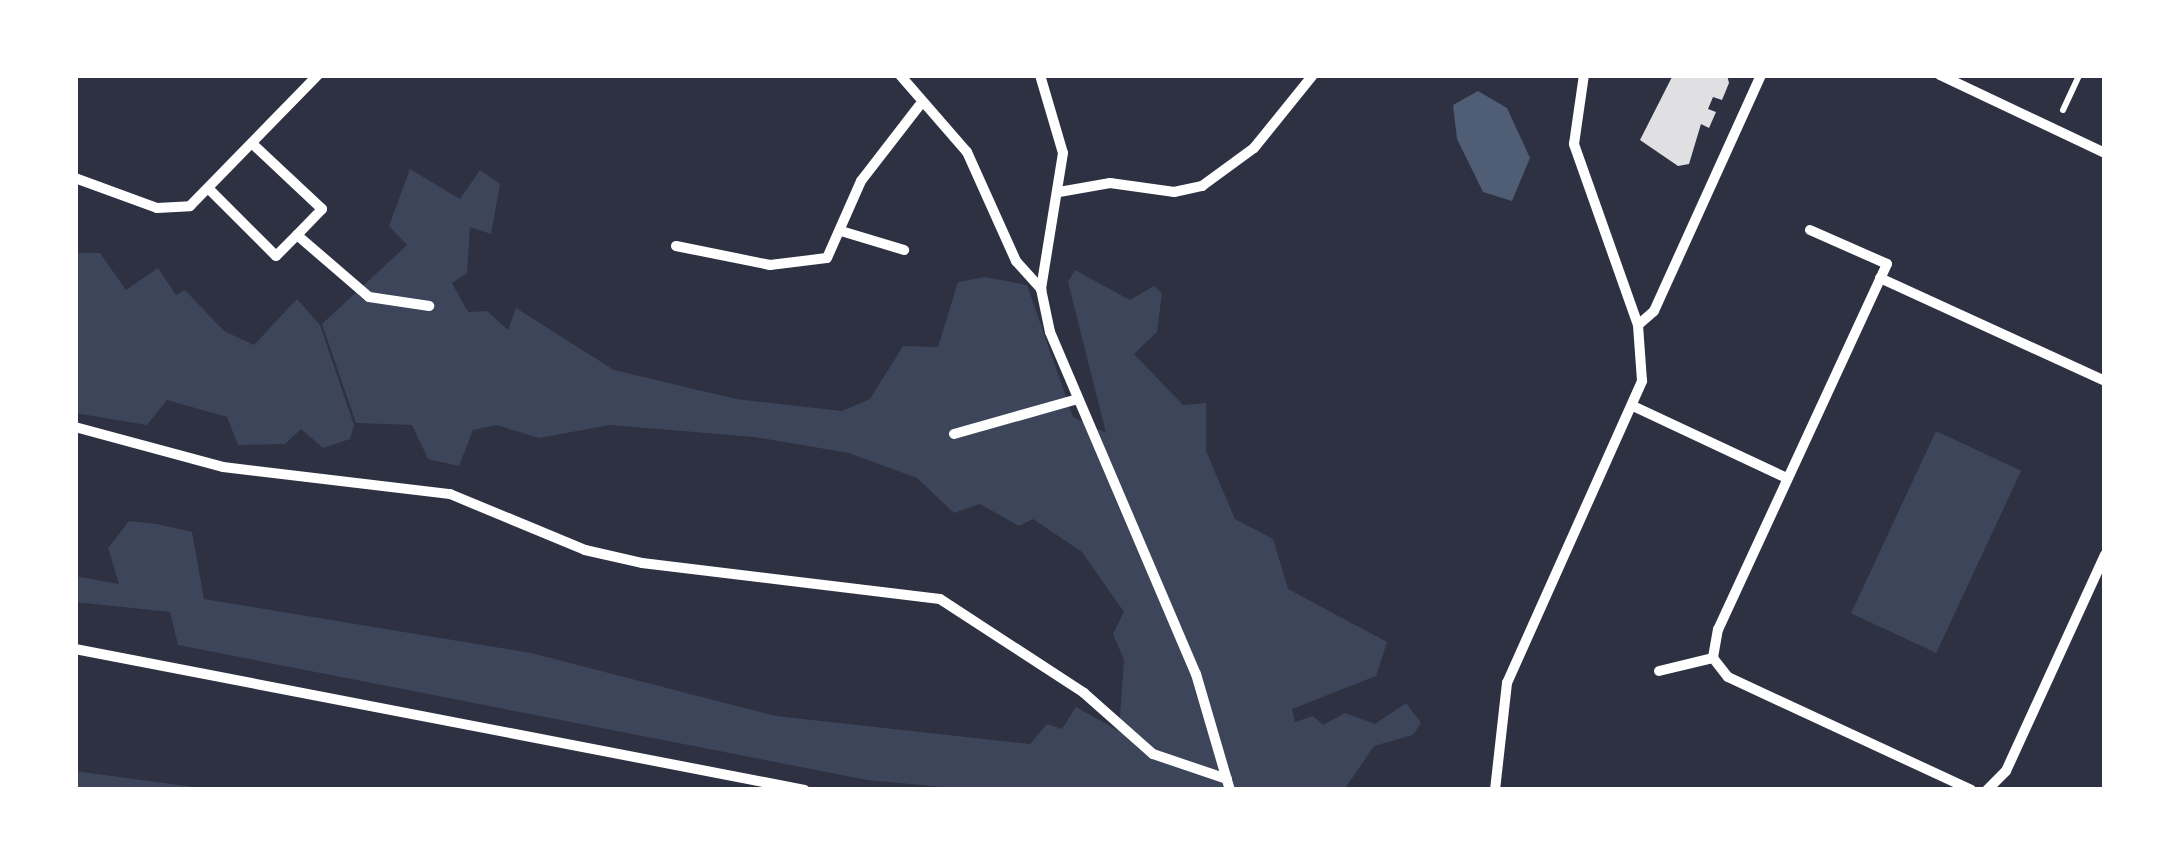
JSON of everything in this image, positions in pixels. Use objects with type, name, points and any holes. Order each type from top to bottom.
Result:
[{"type":"street","points":[[75,178],[157,208],[190,206],[211,191],[255,146],[318,75]]},
{"type":"street","points":[[900,75],[919,106],[966,152],[1016,262],[1042,289]]},
{"type":"street","points":[[1040,75],[1063,153],[1042,289],[1074,400],[1196,674],[1229,784]]},
{"type":"street","points":[[1059,192],[1110,183],[1202,186],[1254,148],[1313,75]]},
{"type":"street","points":[[1495,790],[1507,682],[1634,406],[1644,358],[1638,325],[1578,163],[1572,118],[1584,75]]},
{"type":"street","points":[[1638,325],[1654,312],[1761,75]]},
{"type":"street","points":[[1940,75],[2105,153]]},
{"type":"street","points":[[676,246],[806,264],[827,258],[861,181],[919,106]]},
{"type":"street","points":[[211,191],[276,256],[297,236],[322,208],[255,146]]},
{"type":"street","points":[[1810,230],[1887,264],[1718,629],[1714,658],[1728,677],[1971,790]]},
{"type":"street","points":[[841,231],[904,250]]},
{"type":"street","points":[[297,236],[368,297],[429,306]]},
{"type":"street","points":[[1880,278],[2105,380]]},
{"type":"street","points":[[954,434],[1074,400]]},
{"type":"street","points":[[1634,406],[1786,478]]},
{"type":"street","points":[[75,427],[223,466],[450,494],[584,550],[642,562],[940,599],[1084,693],[1153,754],[1229,784]]},
{"type":"street","points":[[1987,790],[2006,771],[2105,555]]},
{"type":"street","points":[[75,649],[805,790]]},
{"type":"street","points":[[1660,671],[1714,658]]},
{"type":"path","points":[[2054,130],[2078,75]]},
{"type":"shaded area","points":[[1478,91],[1507,108],[1530,158],[1512,201],[1483,192],[1457,139],[1453,105]]},
{"type":"shaded area","points":[[410,169],[460,199],[480,170],[500,184],[491,234],[470,227],[467,273],[452,283],[468,312],[487,311],[508,330],[516,308],[614,370],[736,399],[842,411],[870,399],[903,346],[938,347],[958,282],[985,277],[1027,285],[1073,417],[1106,433],[1068,282],[1075,270],[1130,300],[1154,286],[1162,293],[1157,332],[1134,354],[1183,405],[1206,403],[1206,451],[1235,519],[1273,539],[1288,589],[1387,642],[1376,676],[1292,709],[1295,722],[1313,716],[1323,725],[1345,713],[1375,724],[1406,703],[1421,723],[1413,735],[1374,746],[1344,790],[974,790],[867,780],[178,645],[170,612],[75,602],[75,576],[119,584],[108,548],[129,521],[157,524],[192,532],[204,599],[531,653],[776,716],[1030,744],[1047,724],[1062,729],[1076,707],[1119,731],[1124,660],[1113,634],[1124,612],[1082,552],[1033,519],[1019,526],[980,504],[954,513],[917,478],[849,453],[754,437],[610,425],[539,438],[496,425],[473,430],[459,466],[428,459],[412,425],[356,423],[322,324],[407,245],[389,226]]},
{"type":"shaded area","points":[[75,253],[100,253],[126,290],[158,268],[176,295],[185,290],[224,331],[254,345],[297,299],[320,325],[354,425],[350,439],[323,448],[301,429],[285,444],[238,445],[227,417],[167,400],[147,425],[75,413]]},
{"type":"shaded area","points":[[1936,431],[2021,471],[1936,653],[1851,613]]},
{"type":"shaded area","points":[[75,771],[216,790],[75,790]]},
{"type":"building","points":[[1673,75],[1727,75],[1729,83],[1722,100],[1713,97],[1708,109],[1716,112],[1709,128],[1701,124],[1689,164],[1678,166],[1640,140]]}]
